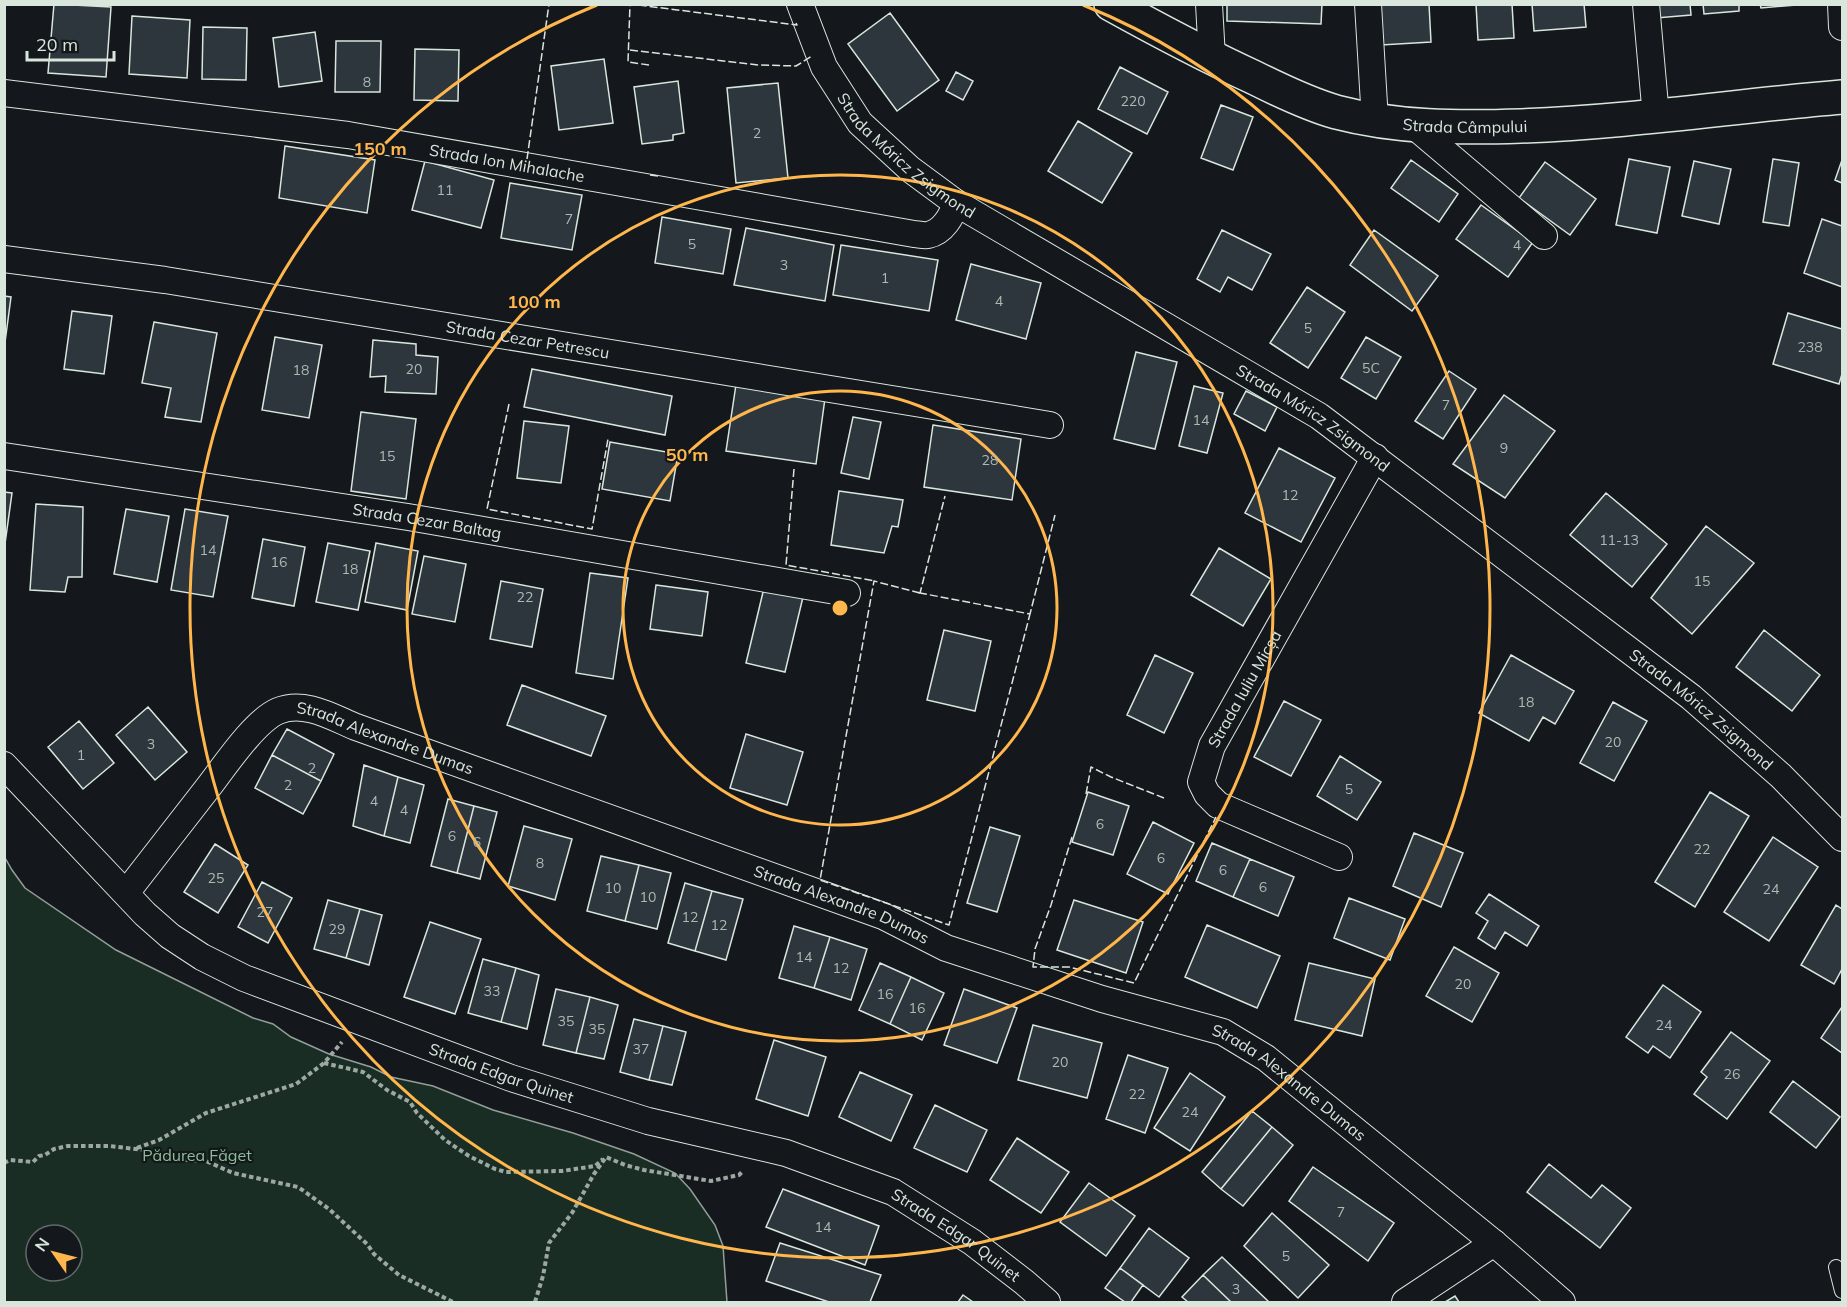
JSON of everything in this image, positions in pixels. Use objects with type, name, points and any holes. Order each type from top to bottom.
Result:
[{"type":"street","name":"Strada Móricz Zsigmond","points":[[800,4],[824,67],[860,123],[910,169],[956,203],[1319,416],[1690,697],[1781,776],[1842,838]]},
{"type":"street","points":[[1209,4],[1212,58]]},
{"type":"street","points":[[1368,4],[1375,121]]},
{"type":"street","points":[[1646,4],[1656,117]]},
{"type":"street","points":[[1841,4],[1842,27]]},
{"type":"street","name":"Strada Câmpului","points":[[1123,8],[1212,58],[1282,92],[1333,111],[1375,121],[1463,128],[1550,125],[1656,117],[1842,97]]},
{"type":"street","name":"Strada Ion Mihalache","points":[[4,93],[348,135],[914,234],[930,235],[944,225],[952,215],[956,203]]},
{"type":"street","points":[[1413,125],[1544,236]]},
{"type":"street","name":"Strada Cezar Petrescu","points":[[4,259],[165,280],[1050,425]]},
{"type":"street","name":"Strada Cezar Baltag","points":[[4,456],[408,517],[847,592]]},
{"type":"street","name":"Strada Iuliu Micșa","points":[[1339,857],[1218,805],[1207,794],[1201,782],[1212,746],[1375,457]]},
{"type":"street","name":"Strada Alexandre Dumas","points":[[126,893],[233,755],[264,719],[279,710],[302,707],[883,916],[946,948],[1102,999],[1223,1032],[1266,1058],[1494,1243],[1562,1302]]},
{"type":"street","name":"Strada Edgar Quinet","points":[[4,765],[145,914],[170,936],[202,957],[244,978],[511,1077],[636,1118],[786,1153],[893,1192],[972,1242],[1047,1302]]},
{"type":"street","points":[[1405,1302],[1494,1243]]},
{"type":"lane","points":[[1836,1267],[1842,1291]]},
{"type":"path","points":[[136,1149],[159,1140],[206,1113],[296,1084],[324,1062],[342,1041],[356,1019]]},
{"type":"path","points":[[324,1062],[363,1072],[387,1090],[410,1102],[417,1113],[445,1140],[469,1156],[506,1172],[562,1171],[595,1166],[606,1157]]},
{"type":"path","points":[[4,1163],[10,1160],[33,1162],[39,1156],[54,1149],[68,1146],[110,1146],[187,1160],[206,1161],[233,1173],[297,1187],[329,1209],[368,1244],[374,1254],[399,1275],[453,1302]]},
{"type":"path","points":[[606,1157],[644,1170],[711,1181],[739,1175],[764,1148]]},
{"type":"path","points":[[535,1302],[549,1243],[572,1213],[606,1157]]},
{"type":"green space","name":"Pădurea Făget","points":[[4,856],[25,888],[116,950],[253,1018],[273,1024],[291,1037],[329,1054],[371,1067],[391,1077],[433,1086],[493,1110],[573,1133],[634,1154],[675,1173],[690,1189],[715,1225],[723,1246],[727,1302],[5,1302]]},
{"type":"building","points":[[54,4],[111,7],[106,77],[48,73]]},
{"type":"building","points":[[1227,4],[1322,4],[1321,24],[1227,21]]},
{"type":"building","points":[[1378,4],[1429,4],[1431,42],[1381,45]]},
{"type":"building","points":[[1476,4],[1512,4],[1514,38],[1478,40]]},
{"type":"building","points":[[1532,4],[1584,4],[1586,27],[1534,31]]},
{"type":"building","points":[[1655,4],[1690,4],[1691,15],[1656,18]]},
{"type":"building","points":[[1703,4],[1739,4],[1739,11],[1704,14]]},
{"type":"building","points":[[1760,4],[1796,4],[1796,5],[1761,8]]},
{"type":"building","points":[[890,13],[939,80],[897,111],[848,44]]},
{"type":"building","points":[[132,16],[190,20],[187,78],[129,74]]},
{"type":"building","points":[[203,27],[247,28],[246,80],[202,79]]},
{"type":"building","points":[[315,32],[322,81],[279,87],[273,38]]},
{"type":"building","points":[[336,41],[381,41],[380,92],[335,92]]},
{"type":"building","points":[[415,49],[459,50],[458,101],[414,100]]},
{"type":"building","points":[[604,59],[613,123],[559,130],[551,66]]},
{"type":"building","points":[[1120,67],[1168,92],[1147,134],[1098,109]]},
{"type":"building","points":[[956,72],[973,81],[963,100],[946,91]]},
{"type":"building","points":[[678,81],[684,133],[673,135],[673,140],[642,144],[634,87]]},
{"type":"building","points":[[778,83],[788,178],[736,183],[727,88]]},
{"type":"building","points":[[1221,105],[1253,117],[1233,170],[1201,158]]},
{"type":"building","points":[[1078,121],[1132,153],[1102,203],[1048,171]]},
{"type":"building","points":[[285,146],[375,160],[367,213],[279,198]]},
{"type":"building","points":[[1629,159],[1670,167],[1657,233],[1616,225]]},
{"type":"building","points":[[1773,159],[1799,163],[1789,226],[1763,222]]},
{"type":"building","points":[[1411,160],[1458,194],[1439,222],[1391,188]]},
{"type":"building","points":[[1842,160],[1842,183],[1835,180]]},
{"type":"building","points":[[425,161],[494,180],[481,228],[412,210]]},
{"type":"building","points":[[1694,161],[1731,169],[1719,224],[1682,216]]},
{"type":"building","points":[[1545,162],[1596,199],[1570,235],[1519,198]]},
{"type":"building","points":[[510,183],[582,195],[572,250],[501,238]]},
{"type":"building","points":[[1481,205],[1533,242],[1508,277],[1456,239]]},
{"type":"building","points":[[662,217],[731,229],[723,274],[655,263]]},
{"type":"building","points":[[1822,219],[1842,226],[1842,287],[1804,273]]},
{"type":"building","points":[[746,228],[834,245],[825,301],[734,285]]},
{"type":"building","points":[[1222,230],[1271,254],[1252,290],[1228,277],[1220,292],[1197,279]]},
{"type":"building","points":[[1374,230],[1438,276],[1412,311],[1350,265]]},
{"type":"building","points":[[841,245],[938,260],[929,311],[833,295]]},
{"type":"building","points":[[971,264],[1041,283],[1026,339],[956,320]]},
{"type":"building","points":[[1307,287],[1345,312],[1308,368],[1270,343]]},
{"type":"building","points":[[4,296],[11,297],[4,350]]},
{"type":"building","points":[[72,311],[112,316],[104,374],[64,369]]},
{"type":"building","points":[[1788,313],[1842,329],[1842,374],[1839,384],[1773,364]]},
{"type":"building","points":[[154,322],[217,333],[201,422],[165,417],[171,388],[142,383]]},
{"type":"building","points":[[275,337],[322,345],[309,418],[262,410]]},
{"type":"building","points":[[1366,337],[1401,357],[1376,399],[1341,378]]},
{"type":"building","points":[[373,340],[416,344],[416,355],[438,357],[436,394],[385,392],[386,376],[370,377]]},
{"type":"building","points":[[1136,352],[1177,362],[1155,449],[1114,439]]},
{"type":"building","points":[[532,369],[672,396],[665,435],[524,407]]},
{"type":"building","points":[[1449,371],[1476,389],[1443,439],[1415,421]]},
{"type":"building","points":[[737,378],[826,391],[816,464],[726,451]]},
{"type":"building","points":[[1194,386],[1223,393],[1207,453],[1179,446]]},
{"type":"building","points":[[1246,391],[1277,407],[1265,431],[1234,414]]},
{"type":"building","points":[[1504,395],[1555,431],[1505,498],[1453,464]]},
{"type":"building","points":[[361,412],[416,419],[406,499],[351,491]]},
{"type":"building","points":[[853,417],[881,422],[869,479],[841,473]]},
{"type":"building","points":[[524,421],[569,426],[561,483],[517,478]]},
{"type":"building","points":[[933,425],[1021,439],[1012,500],[924,487]]},
{"type":"building","points":[[610,442],[678,454],[670,501],[602,489]]},
{"type":"building","points":[[1279,448],[1335,478],[1301,542],[1245,513]]},
{"type":"building","points":[[839,491],[903,500],[898,527],[892,526],[884,553],[831,545]]},
{"type":"building","points":[[4,492],[12,493],[4,551]]},
{"type":"building","points":[[1606,493],[1667,544],[1632,587],[1570,535]]},
{"type":"building","points":[[36,504],[83,507],[82,577],[68,577],[65,592],[30,590]]},
{"type":"building","points":[[126,509],[169,516],[157,582],[114,574]]},
{"type":"building","points":[[185,509],[228,516],[213,597],[171,590]]},
{"type":"building","points":[[1706,526],[1754,563],[1692,634],[1651,598]]},
{"type":"building","points":[[263,539],[305,547],[294,606],[252,598]]},
{"type":"building","points":[[328,543],[370,551],[358,610],[316,602]]},
{"type":"building","points":[[376,543],[418,551],[407,610],[365,602]]},
{"type":"building","points":[[1219,548],[1271,579],[1243,626],[1191,595]]},
{"type":"building","points":[[424,556],[466,564],[455,622],[412,614]]},
{"type":"building","points":[[590,573],[628,578],[613,679],[576,673]]},
{"type":"building","points":[[501,581],[543,589],[532,647],[490,639]]},
{"type":"building","points":[[656,585],[708,592],[702,636],[650,629]]},
{"type":"building","points":[[764,588],[803,597],[785,672],[746,663]]},
{"type":"building","points":[[944,630],[991,641],[975,711],[927,700]]},
{"type":"building","points":[[1764,630],[1820,675],[1792,711],[1736,667]]},
{"type":"building","points":[[1155,655],[1193,673],[1164,733],[1127,715]]},
{"type":"building","points":[[1511,655],[1574,691],[1555,724],[1543,717],[1529,741],[1479,713]]},
{"type":"building","points":[[522,685],[606,716],[591,756],[507,725]]},
{"type":"building","points":[[1284,701],[1321,720],[1291,776],[1254,757]]},
{"type":"building","points":[[1613,702],[1647,721],[1614,781],[1580,763]]},
{"type":"building","points":[[148,707],[187,752],[155,780],[116,735]]},
{"type":"building","points":[[79,721],[114,763],[83,789],[48,747]]},
{"type":"building","points":[[287,729],[334,754],[321,781],[272,755]]},
{"type":"building","points":[[746,734],[803,752],[787,805],[730,788]]},
{"type":"building","points":[[272,755],[321,781],[303,814],[255,788]]},
{"type":"building","points":[[1340,756],[1381,782],[1357,820],[1317,796]]},
{"type":"building","points":[[364,765],[398,777],[384,836],[353,826]]},
{"type":"building","points":[[398,777],[424,785],[410,843],[384,836]]},
{"type":"building","points":[[1088,792],[1129,806],[1113,855],[1072,842]]},
{"type":"building","points":[[1710,792],[1749,816],[1695,907],[1655,882]]},
{"type":"building","points":[[448,799],[474,806],[457,873],[431,866]]},
{"type":"building","points":[[474,806],[497,812],[480,879],[457,873]]},
{"type":"building","points":[[1153,822],[1194,843],[1168,894],[1127,874]]},
{"type":"building","points":[[524,826],[572,839],[555,900],[508,886]]},
{"type":"building","points":[[990,827],[1020,836],[997,912],[967,903]]},
{"type":"building","points":[[1414,833],[1463,853],[1441,907],[1393,886]]},
{"type":"building","points":[[1773,837],[1818,867],[1769,941],[1724,912]]},
{"type":"building","points":[[1212,843],[1250,859],[1233,897],[1196,881]]},
{"type":"building","points":[[215,844],[248,865],[218,913],[184,892]]},
{"type":"building","points":[[601,856],[639,865],[625,921],[587,911]]},
{"type":"building","points":[[1250,859],[1294,877],[1278,916],[1233,897]]},
{"type":"building","points":[[639,865],[671,873],[657,929],[625,921]]},
{"type":"building","points":[[262,882],[292,898],[268,943],[238,927]]},
{"type":"building","points":[[685,883],[712,891],[695,951],[668,943]]},
{"type":"building","points":[[712,891],[743,899],[726,960],[695,951]]},
{"type":"building","points":[[1489,894],[1539,926],[1527,946],[1505,932],[1495,949],[1478,938],[1488,921],[1476,913]]},
{"type":"building","points":[[1349,898],[1405,919],[1390,960],[1334,938]]},
{"type":"building","points":[[328,900],[360,909],[346,958],[314,949]]},
{"type":"building","points":[[1074,900],[1143,922],[1126,973],[1057,950]]},
{"type":"building","points":[[1836,905],[1842,909],[1842,969],[1834,984],[1801,965]]},
{"type":"building","points":[[360,909],[382,915],[369,965],[346,958]]},
{"type":"building","points":[[430,922],[481,939],[455,1014],[404,997]]},
{"type":"building","points":[[1207,925],[1280,956],[1257,1008],[1185,977]]},
{"type":"building","points":[[794,926],[830,937],[814,988],[779,978]]},
{"type":"building","points":[[830,937],[867,949],[851,1000],[814,988]]},
{"type":"building","points":[[1454,947],[1499,973],[1472,1022],[1426,996]]},
{"type":"building","points":[[483,959],[516,968],[501,1022],[468,1013]]},
{"type":"building","points":[[880,963],[911,977],[890,1024],[859,1010]]},
{"type":"building","points":[[1309,963],[1375,979],[1362,1036],[1295,1020]]},
{"type":"building","points":[[516,968],[539,975],[527,1029],[501,1022]]},
{"type":"building","points":[[911,977],[944,993],[922,1040],[890,1024]]},
{"type":"building","points":[[1663,985],[1701,1012],[1670,1058],[1653,1046],[1648,1053],[1626,1037]]},
{"type":"building","points":[[556,989],[590,997],[576,1053],[543,1045]]},
{"type":"building","points":[[964,989],[1017,1008],[997,1063],[944,1045]]},
{"type":"building","points":[[590,997],[618,1005],[604,1059],[576,1053]]},
{"type":"building","points":[[1842,1007],[1842,1053],[1821,1038]]},
{"type":"building","points":[[634,1019],[663,1026],[649,1080],[620,1072]]},
{"type":"building","points":[[1033,1025],[1102,1043],[1087,1098],[1018,1080]]},
{"type":"building","points":[[663,1026],[686,1032],[672,1085],[649,1080]]},
{"type":"building","points":[[1731,1032],[1770,1061],[1727,1119],[1694,1094],[1707,1077],[1701,1072]]},
{"type":"building","points":[[774,1040],[826,1057],[808,1116],[756,1099]]},
{"type":"building","points":[[1128,1055],[1168,1068],[1145,1133],[1106,1119]]},
{"type":"building","points":[[860,1072],[912,1095],[891,1141],[839,1117]]},
{"type":"building","points":[[1190,1073],[1225,1097],[1190,1151],[1154,1128]]},
{"type":"building","points":[[1793,1081],[1840,1117],[1816,1148],[1770,1112]]},
{"type":"building","points":[[935,1105],[987,1130],[967,1172],[914,1148]]},
{"type":"building","points":[[1252,1111],[1272,1127],[1221,1189],[1202,1172]]},
{"type":"building","points":[[1272,1127],[1293,1145],[1243,1206],[1221,1189]]},
{"type":"building","points":[[1017,1138],[1069,1172],[1041,1213],[990,1180]]},
{"type":"building","points":[[1549,1164],[1591,1198],[1602,1185],[1631,1208],[1600,1248],[1527,1192]]},
{"type":"building","points":[[1313,1167],[1394,1223],[1368,1261],[1289,1201]]},
{"type":"building","points":[[1089,1183],[1135,1216],[1106,1256],[1060,1222]]},
{"type":"building","points":[[783,1189],[879,1226],[865,1265],[766,1227]]},
{"type":"building","points":[[1272,1213],[1329,1265],[1298,1298],[1244,1246]]},
{"type":"building","points":[[1149,1228],[1189,1258],[1159,1297],[1120,1268]]},
{"type":"building","points":[[780,1243],[881,1275],[870,1302],[829,1302],[766,1281]]},
{"type":"building","points":[[1222,1257],[1269,1302],[1231,1302],[1203,1275]]},
{"type":"building","points":[[1120,1268],[1143,1285],[1131,1302],[1125,1302],[1105,1288]]},
{"type":"building","points":[[1203,1275],[1231,1302],[1188,1302],[1182,1297]]},
{"type":"building","points":[[963,1295],[973,1302],[958,1302]]},
{"type":"building","points":[[1455,1296],[1459,1302],[1445,1302]]},
{"type":"fence","points":[[527,159],[549,4]]},
{"type":"fence","points":[[649,65],[628,62],[630,4],[797,25],[796,23]]},
{"type":"fence","points":[[630,50],[758,65],[796,66],[812,56]]},
{"type":"fence","points":[[650,175],[659,176]]},
{"type":"fence","points":[[509,404],[487,509],[592,529],[608,439]]},
{"type":"fence","points":[[794,469],[786,565],[875,581]]},
{"type":"fence","points":[[918,593],[920,593],[945,496]]},
{"type":"fence","points":[[920,592],[1030,614],[1055,515]]},
{"type":"fence","points":[[920,593],[874,581],[820,880],[949,925],[1030,614]]},
{"type":"fence","points":[[1086,794],[1091,767],[1164,798]]},
{"type":"fence","points":[[1072,837],[1035,949],[1033,967],[1069,967],[1134,983],[1216,817]]}]
